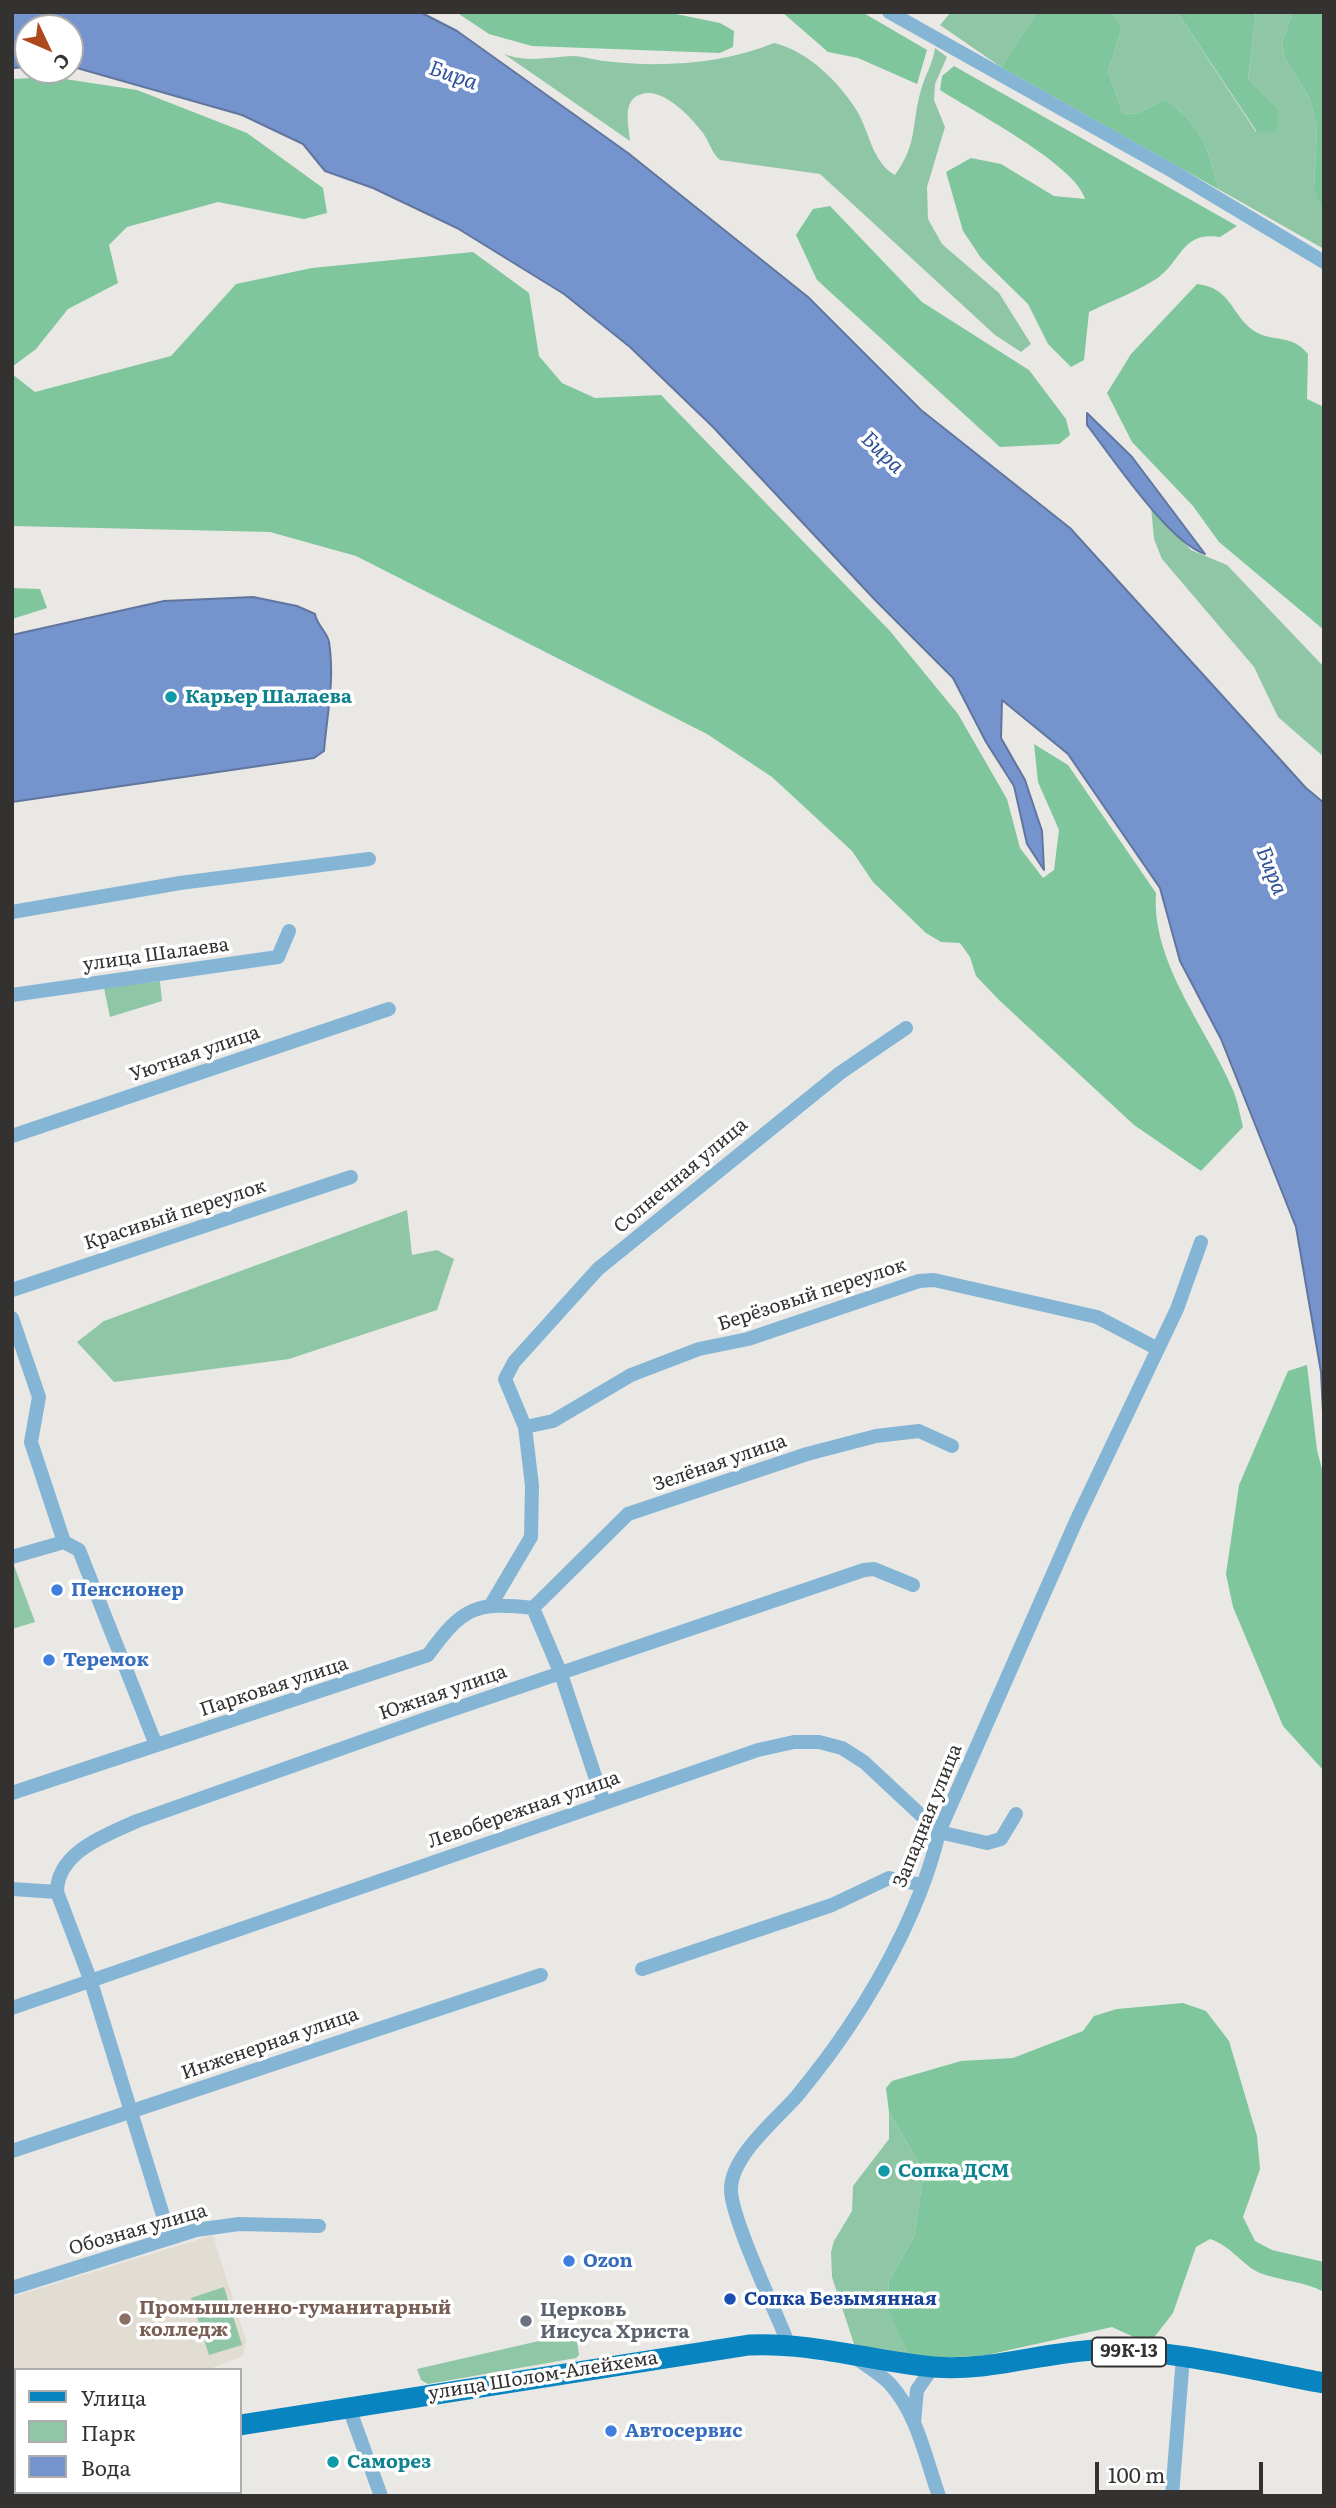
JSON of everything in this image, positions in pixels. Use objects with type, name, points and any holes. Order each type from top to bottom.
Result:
[{"type":"main road","name":"улица Шолом-Алейхема","points":[[242,2425],[589,2368],[749,2345],[788,2343],[848,2353]]},
{"type":"main road","name":"99К-13","points":[[848,2353],[933,2367],[965,2367],[1098,2350],[1183,2357],[1324,2383]]},
{"type":"street","points":[[889,12],[1174,172],[1324,262]]},
{"type":"street","points":[[12,912],[180,883],[369,859]]},
{"type":"street","name":"улица Шалаева","points":[[12,995],[278,957],[289,931]]},
{"type":"street","name":"Уютная улица","points":[[12,1136],[389,1009]]},
{"type":"street","name":"Солнечная улица","points":[[525,1427],[505,1379],[514,1362],[598,1269],[839,1073],[906,1028]]},
{"type":"street","name":"Красивый переулок","points":[[12,1290],[351,1177]]},
{"type":"street","name":"Западная улица","points":[[788,2343],[736,2214],[731,2189],[742,2160],[762,2131],[818,2071],[873,1989],[932,1864],[939,1832],[1077,1519],[1177,1310],[1201,1242]]},
{"type":"street","name":"Берёзовый переулок","points":[[525,1427],[553,1421],[631,1375],[699,1349],[748,1339],[919,1280],[934,1280],[1025,1298],[1097,1317],[1158,1349]]},
{"type":"street","points":[[12,1318],[39,1397],[31,1442],[64,1542],[79,1550],[86,1563],[156,1745]]},
{"type":"street","points":[[525,1427],[532,1486],[531,1537],[492,1603],[533,1608],[561,1674],[604,1803]]},
{"type":"street","name":"Зелёная улица","points":[[533,1608],[628,1514],[807,1454],[876,1436],[919,1431],[952,1446]]},
{"type":"street","points":[[12,1557],[64,1542]]},
{"type":"street","name":"Южная улица","points":[[57,1892],[57,1878],[63,1867],[77,1854],[102,1836],[137,1821],[864,1570],[874,1569],[913,1585]]},
{"type":"street","name":"Парковая улица","points":[[12,1793],[428,1655],[451,1623],[492,1603]]},
{"type":"street","name":"Левобережная улица","points":[[12,2008],[758,1750],[794,1742],[819,1742],[842,1748],[864,1762],[939,1832]]},
{"type":"street","points":[[939,1832],[988,1843],[1000,1839],[1016,1814]]},
{"type":"street","points":[[642,1969],[832,1905],[889,1878],[922,1885]]},
{"type":"street","points":[[12,1889],[57,1892],[90,1979],[170,2238]]},
{"type":"street","name":"Инженерная улица","points":[[12,2151],[541,1975]]},
{"type":"street","name":"Обозная улица","points":[[12,2288],[170,2238],[239,2224],[318,2227]]},
{"type":"street","points":[[848,2353],[890,2383],[914,2423],[939,2496]]},
{"type":"street","points":[[1172,2496],[1183,2357]]},
{"type":"street","points":[[914,2423],[917,2390],[933,2367]]},
{"type":"street","points":[[349,2408],[381,2496]]},
{"type":"shaded area","name":"Промышленно-гуманитарный колледж","points":[[213,2235],[246,2341],[243,2356],[212,2368],[14,2368],[12,2426],[12,2297]]},
{"type":"green space","points":[[456,12],[666,12],[720,23],[734,31],[733,47],[720,53],[532,46],[489,34]]},
{"type":"green space","points":[[782,12],[862,12],[927,50],[917,84],[858,58],[828,52]]},
{"type":"green space","points":[[951,12],[1037,12],[1001,67],[940,25]]},
{"type":"green space","points":[[1037,12],[1112,12],[1122,27],[1108,71],[1123,114],[1138,113],[1165,99],[1178,109],[1202,138],[1218,189],[1001,67]]},
{"type":"green space","points":[[1112,12],[1177,12],[1256,132],[1278,109],[1248,79],[1256,12],[1293,12],[1282,42],[1285,58],[1310,99],[1317,128],[1314,188],[1324,215],[1324,249],[1218,189],[1202,138],[1188,119],[1165,99],[1138,113],[1123,114],[1108,71],[1122,27]]},
{"type":"green space","points":[[1177,12],[1256,12],[1248,79],[1278,109],[1278,131],[1257,132]]},
{"type":"green space","points":[[1293,12],[1324,12],[1324,215],[1314,189],[1317,128],[1310,99],[1285,58],[1282,42]]},
{"type":"green space","points":[[774,43],[799,53],[832,79],[857,111],[881,163],[895,175],[911,143],[921,90],[935,48],[947,57],[935,84],[934,100],[945,127],[927,187],[928,219],[942,244],[999,293],[1031,344],[1021,352],[995,335],[820,174],[720,160],[703,133],[684,112],[667,99],[650,93],[642,94],[631,101],[628,114],[630,141],[504,54],[530,59],[573,56],[625,63],[669,64],[734,56]]},
{"type":"green space","points":[[954,66],[1237,226],[1220,237],[1198,238],[1190,242],[1159,277],[1089,312],[1084,360],[1071,367],[1048,344],[1028,304],[981,258],[963,231],[946,172],[971,158],[1001,164],[1054,196],[1085,199],[1078,185],[1044,155],[940,90],[942,76]]},
{"type":"green space","points":[[12,79],[14,84],[84,84],[84,82],[137,90],[247,133],[323,188],[327,213],[304,219],[218,202],[127,227],[109,245],[118,283],[68,309],[36,349],[12,367]]},
{"type":"green space","points":[[830,206],[922,302],[1029,370],[1066,419],[1070,435],[1059,444],[1000,447],[817,280],[796,235],[813,209]]},
{"type":"green space","points":[[473,252],[529,293],[539,356],[562,383],[595,398],[661,395],[890,631],[958,714],[1007,799],[1020,848],[1043,878],[1054,870],[1059,830],[1038,782],[1034,744],[1068,765],[1156,893],[1162,945],[1171,970],[1235,1095],[1243,1127],[1201,1171],[1134,1125],[1000,1001],[976,976],[970,957],[960,943],[941,942],[926,933],[873,882],[852,851],[772,777],[707,734],[356,556],[270,532],[12,526],[12,374],[35,392],[171,356],[236,284],[312,268]]},
{"type":"green space","points":[[1197,284],[1209,286],[1224,296],[1254,331],[1295,343],[1308,354],[1307,399],[1324,407],[1324,630],[1219,542],[1193,506],[1132,442],[1107,393],[1131,354]]},
{"type":"green space","points":[[1151,507],[1191,550],[1227,565],[1324,667],[1324,757],[1278,717],[1254,667],[1162,559],[1154,539]]},
{"type":"green space","points":[[12,588],[40,589],[47,608],[12,619]]},
{"type":"green space","points":[[160,981],[162,1001],[110,1017],[104,988]]},
{"type":"green space","points":[[407,1210],[412,1255],[437,1250],[454,1259],[437,1310],[289,1359],[114,1382],[77,1342],[104,1321]]},
{"type":"green space","points":[[1307,1365],[1317,1450],[1324,1477],[1324,1771],[1283,1726],[1233,1607],[1226,1574],[1239,1485],[1288,1371]]},
{"type":"green space","points":[[12,1560],[35,1622],[12,1629]]},
{"type":"green space","points":[[1183,2003],[1206,2011],[1229,2041],[1257,2136],[1260,2169],[1243,2217],[1255,2241],[1272,2250],[1324,2262],[1324,2292],[1260,2273],[1210,2239],[1196,2247],[1173,2313],[1149,2344],[1112,2327],[987,2355],[911,2360],[887,2308],[889,2281],[914,2237],[924,2171],[889,2112],[886,2088],[892,2081],[961,2061],[1013,2058],[1083,2031],[1094,2016],[1117,2009]]},
{"type":"green space","points":[[889,2112],[924,2171],[914,2237],[889,2281],[887,2307],[911,2360],[854,2344],[832,2277],[831,2252],[834,2241],[852,2211],[853,2186],[889,2139]]},
{"type":"green space","points":[[224,2287],[242,2345],[209,2355],[191,2298]]},
{"type":"green space","points":[[565,2335],[577,2340],[579,2355],[576,2358],[428,2384],[421,2380],[417,2369]]},
{"type":"green space","points":[[14,2476],[14,2494],[163,2496],[12,2496]]},
{"type":"water","name":"Бира","points":[[12,12],[420,12],[457,31],[628,153],[808,297],[921,410],[1070,528],[1306,788],[1324,803],[1324,1433],[1321,1372],[1296,1227],[1221,1039],[1180,961],[1160,888],[1068,754],[1002,700],[1001,738],[1025,780],[1042,831],[1044,870],[1027,844],[1014,786],[986,742],[953,678],[876,601],[713,427],[630,347],[564,294],[457,228],[373,188],[325,171],[303,144],[242,115],[84,70],[84,14],[14,14],[12,68]]},
{"type":"water","points":[[1087,413],[1132,457],[1205,554],[1191,547],[1158,517],[1087,425]]},
{"type":"water","name":"Карьер Шалаева","points":[[253,597],[297,606],[315,614],[328,638],[331,683],[324,751],[314,758],[12,802],[12,635],[164,601]]},
{"type":"place","name":"Карьер Шалаева","points":[[171,697]]},
{"type":"place","name":"Пенсионер","points":[[57,1590]]},
{"type":"place","name":"Теремок","points":[[49,1660]]},
{"type":"place","name":"Сопка ДСМ","points":[[884,2171]]},
{"type":"place","name":"Ozon","points":[[569,2261]]},
{"type":"place","name":"Сопка Безымянная","points":[[730,2299]]},
{"type":"place","name":"Промышленно-гуманитарный колледж","points":[[125,2319]]},
{"type":"place","name":"Церковь Иисуса Христа","points":[[526,2321]]},
{"type":"place","name":"Автосервис","points":[[611,2431]]},
{"type":"place","name":"Саморез","points":[[333,2462]]}]
